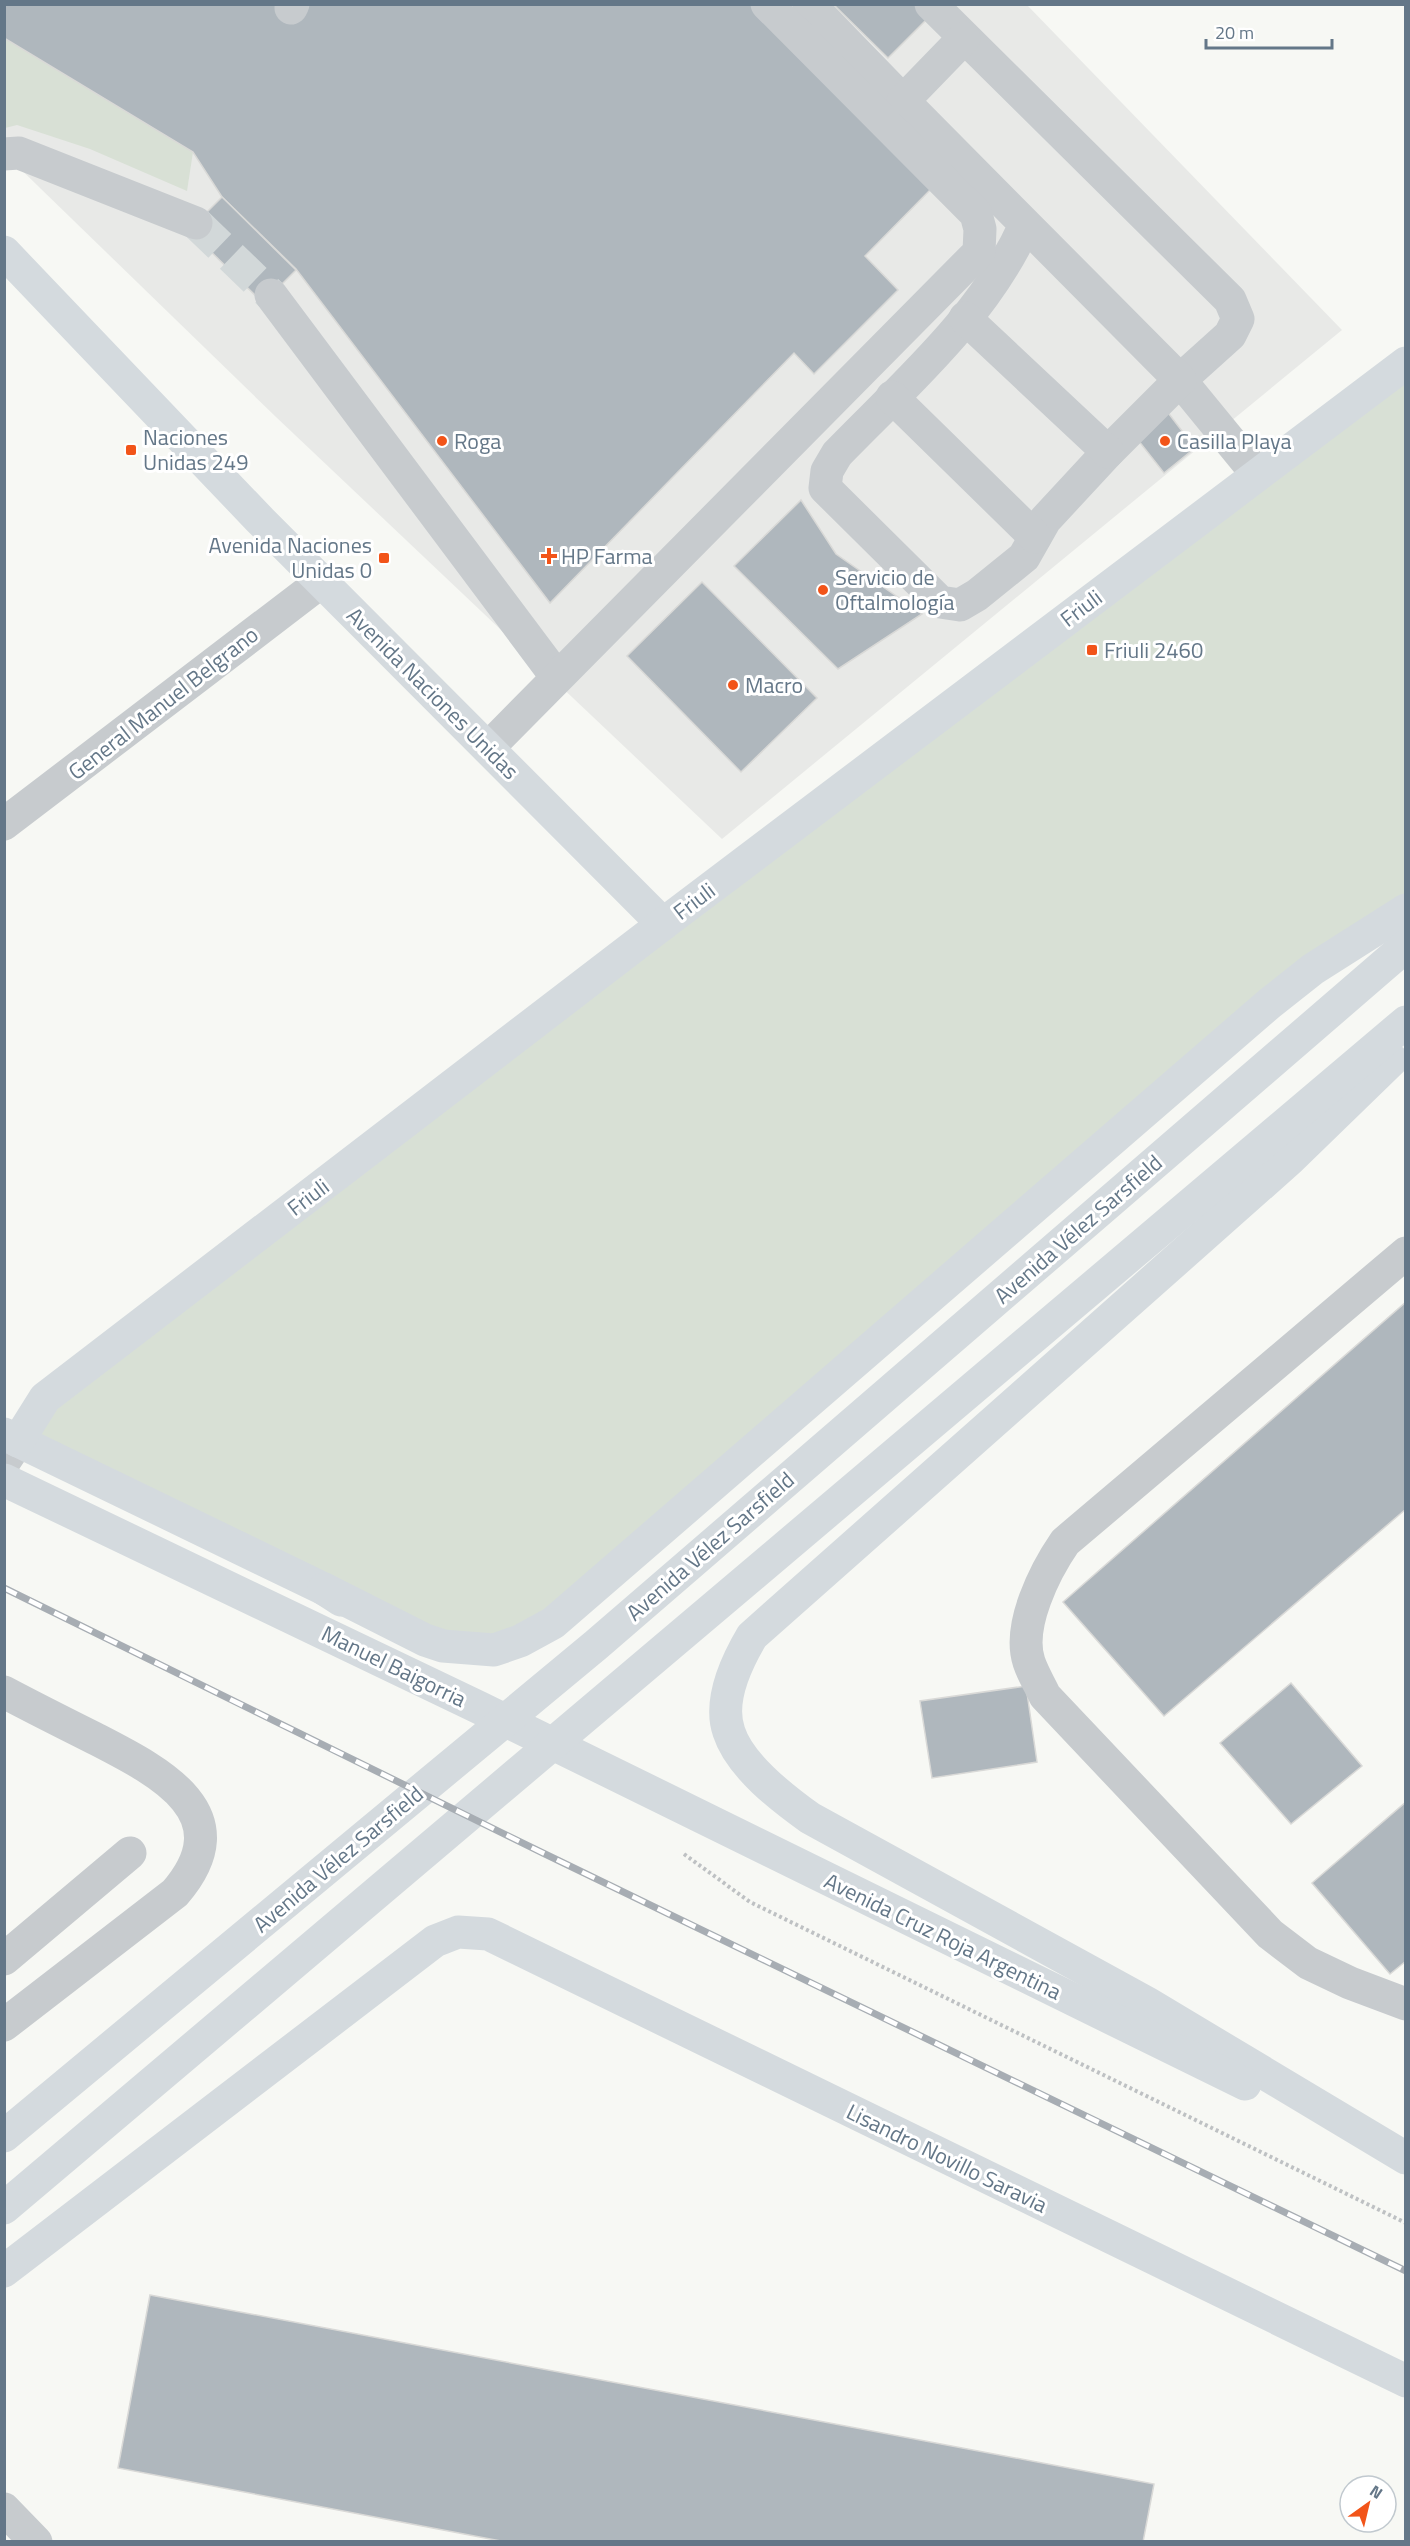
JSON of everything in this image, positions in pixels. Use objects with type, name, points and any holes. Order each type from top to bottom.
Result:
[{"type":"main road","name":"Avenida Naciones Unidas","points":[[4,252],[321,582],[663,924]]},
{"type":"main road","name":"Friuli","points":[[9,1446],[45,1398],[663,924],[1406,363]]},
{"type":"main road","points":[[324,1589],[425,1640],[443,1646],[494,1650],[520,1641],[553,1623],[1270,1003],[1313,969],[1406,910]]},
{"type":"main road","name":"Avenida Vélez Sarsfield","points":[[4,2136],[596,1645],[1406,946]]},
{"type":"main road","points":[[4,2208],[1406,1022]]},
{"type":"main road","points":[[1406,1047],[1289,1160],[752,1636],[736,1662],[726,1711],[729,1733],[744,1758],[778,1794],[810,1818],[1147,2003],[1406,2158]]},
{"type":"main road","name":"Manuel Baigorria","points":[[9,1446],[324,1589],[410,1644],[480,1708]]},
{"type":"main road","name":"Manuel Baigorria","points":[[4,1480],[480,1708]]},
{"type":"main road","name":"Avenida Cruz Roja Argentina","points":[[480,1708],[1406,2163]]},
{"type":"main road","name":"Lisandro Novillo Saravia","points":[[4,2271],[435,1941],[458,1932],[488,1934],[1406,2382]]},
{"type":"street","points":[[488,748],[556,676],[980,252],[980,229],[976,214],[767,4]]},
{"type":"street","points":[[809,4],[1180,380],[1257,474]]},
{"type":"street","points":[[931,4],[1230,300],[1238,319],[1230,335],[1180,380],[1108,452],[1045,520],[1024,557],[977,595],[960,605],[940,602],[825,488],[827,471],[837,454],[965,318],[1012,254],[1025,225]]},
{"type":"street","points":[[903,100],[964,38]]},
{"type":"street","points":[[4,154],[19,153],[196,223]]},
{"type":"street","points":[[271,295],[556,676]]},
{"type":"street","points":[[965,318],[1108,452]]},
{"type":"street","points":[[892,397],[1035,537]]},
{"type":"street","name":"General Manuel Belgrano","points":[[4,824],[321,582]]},
{"type":"street","points":[[1406,1253],[1065,1542],[1050,1563],[1026,1627],[1029,1661],[1045,1696],[1269,1934],[1308,1963],[1350,1983],[1406,2004]]},
{"type":"street","points":[[4,1692],[149,1766],[177,1789],[190,1805],[200,1830],[200,1851],[190,1875],[174,1893],[4,2025]]},
{"type":"street","points":[[4,1959],[130,1853]]},
{"type":"street","points":[[4,2510],[36,2541]]},
{"type":"path","points":[[674,1847],[750,1902],[1406,2223]]},
{"type":"shaded area","points":[[4,5],[1027,5],[1342,330],[722,839],[276,417],[5,154]]},
{"type":"shaded area","points":[[4,38],[193,152],[187,191],[90,149],[17,125],[5,128]]},
{"type":"shaded area","points":[[1405,363],[1405,910],[553,1623],[443,1646],[18,1441],[45,1398]]},
{"type":"building","points":[[4,4],[750,4],[934,186],[865,256],[898,290],[814,374],[794,353],[550,603],[296,269],[222,197],[193,152],[4,38]]},
{"type":"building","points":[[833,4],[916,4],[929,17],[888,58]]},
{"type":"building","points":[[222,197],[296,270],[263,303],[189,230]]},
{"type":"building","name":"Casilla Playa","points":[[1166,410],[1195,448],[1164,473],[1134,435]]},
{"type":"building","name":"Servicio de Oftalmología","points":[[801,500],[836,554],[922,614],[838,669],[734,566]]},
{"type":"building","points":[[702,582],[817,698],[741,772],[627,656]]},
{"type":"building","points":[[1406,1302],[1406,1509],[1164,1716],[1063,1602]]},
{"type":"building","points":[[1291,1683],[1362,1766],[1291,1824],[1220,1743]]},
{"type":"building","points":[[1026,1686],[1037,1762],[932,1778],[920,1701]]},
{"type":"building","points":[[1406,1802],[1406,1961],[1390,1974],[1312,1883]]},
{"type":"building","points":[[150,2295],[1154,2484],[1143,2542],[506,2542],[118,2468]]},
{"type":"tunnel","points":[[196,223],[271,295]]},
{"type":"railway","points":[[4,1588],[545,1854],[1406,2271]]},
{"type":"place","name":"Roga","points":[[442,441]]},
{"type":"place","name":"Casilla Playa","points":[[1165,441]]},
{"type":"place","name":"Naciones Unidas 249","points":[[131,450]]},
{"type":"place","name":"HP Farma","points":[[549,556]]},
{"type":"place","name":"Avenida Naciones Unidas 0","points":[[384,558]]},
{"type":"place","name":"Servicio de Oftalmología","points":[[823,590]]},
{"type":"place","name":"Friuli 2460","points":[[1092,650]]},
{"type":"place","name":"Macro","points":[[733,685]]}]
